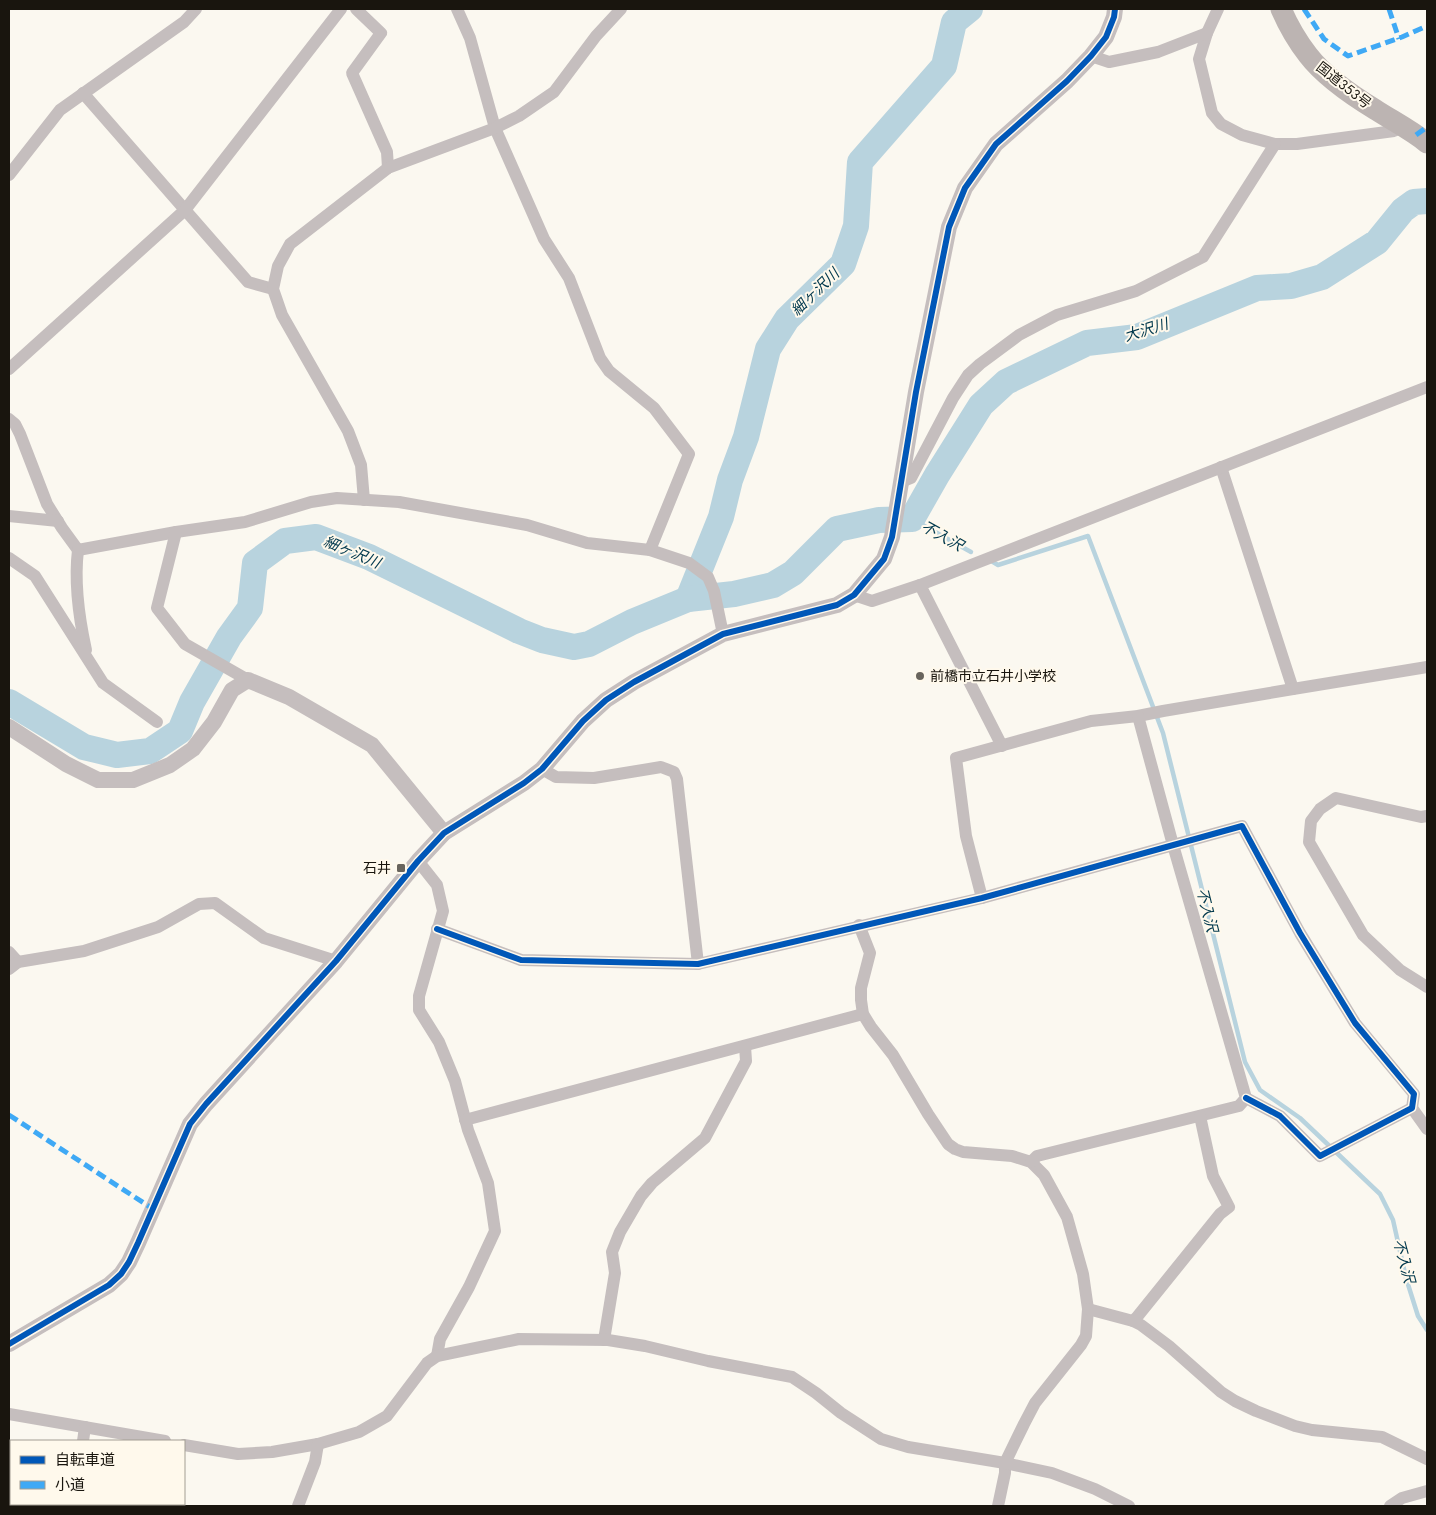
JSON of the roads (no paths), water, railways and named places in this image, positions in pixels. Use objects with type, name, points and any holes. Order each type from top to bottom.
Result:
[{"type":"highway","name":"国道353号","points":[[1281,9],[1290,28],[1308,55],[1325,74],[1374,109],[1404,126],[1427,143]]},
{"type":"street","points":[[9,176],[60,110],[184,22],[196,9]]},
{"type":"street","points":[[9,369],[185,210],[341,9]]},
{"type":"street","points":[[356,9],[381,33],[352,73],[387,152],[388,168]]},
{"type":"street","points":[[456,9],[470,38],[495,128],[544,240],[569,278],[600,358],[609,371],[654,408],[690,454],[650,550]]},
{"type":"street","points":[[364,500],[361,465],[348,431],[282,315],[273,289],[278,266],[290,244],[388,168],[495,128],[520,116],[554,92],[596,36],[621,9]]},
{"type":"street","points":[[9,1344],[102,1289],[121,1274],[138,1243],[190,1124],[336,961],[418,861],[444,833],[524,784],[542,769],[583,721],[606,700],[634,682],[723,634],[837,606],[854,595],[884,559],[892,537],[916,392],[949,227],[965,188],[996,144],[1067,81],[1091,56],[1106,37],[1115,9]]},
{"type":"street","points":[[1218,9],[1199,59],[1212,114],[1221,124],[1242,135],[1275,144],[1297,144],[1394,131],[1404,126]]},
{"type":"street","points":[[1091,56],[1109,62],[1158,52],[1207,34]]},
{"type":"street","points":[[83,93],[248,282],[273,289]]},
{"type":"street","points":[[902,482],[911,478],[953,398],[968,376],[980,364],[1019,335],[1057,315],[1136,291],[1202,257],[1275,144]]},
{"type":"street","points":[[854,595],[872,601],[920,585],[1427,387]]},
{"type":"street","points":[[9,419],[15,424],[20,434],[47,504],[78,550],[76,569],[82,633],[87,658]]},
{"type":"street","points":[[1221,467],[1293,689]]},
{"type":"street","points":[[78,550],[176,532],[245,522],[311,502],[338,498],[399,502],[527,526],[587,543],[650,550],[689,563],[708,577],[714,591],[723,634]]},
{"type":"street","points":[[9,516],[58,521]]},
{"type":"street","points":[[176,532],[157,608],[185,644],[248,680],[289,697],[372,745],[444,833]]},
{"type":"street","points":[[9,558],[35,576],[103,683],[157,722]]},
{"type":"street","points":[[920,585],[1002,746]]},
{"type":"street","points":[[982,898],[966,836],[956,758],[1091,721],[1143,715],[1427,668]]},
{"type":"street","points":[[9,727],[66,764],[98,780],[133,780],[170,765],[193,749],[214,722],[232,690],[248,680]]},
{"type":"street","points":[[1143,715],[1173,845],[1246,1098],[1280,1116],[1320,1156],[1412,1108]]},
{"type":"street","points":[[542,769],[556,777],[594,778],[661,767],[674,772],[678,779],[698,964]]},
{"type":"street","points":[[1427,816],[1421,817],[1336,798],[1320,808],[1311,821],[1309,842],[1363,935],[1400,970],[1427,987]]},
{"type":"street","points":[[437,930],[521,960],[698,964],[859,925],[982,898],[1242,826],[1300,933],[1355,1023],[1414,1094],[1412,1108],[1427,1129]]},
{"type":"street","points":[[418,861],[437,885],[443,911],[419,996],[419,1010],[440,1042],[455,1081],[465,1120],[488,1183],[495,1231],[469,1287],[440,1339],[437,1356]]},
{"type":"street","points":[[9,952],[13,965],[84,951],[158,927],[199,904],[215,903],[264,938],[336,961]]},
{"type":"street","points":[[859,925],[870,953],[861,988],[861,1000],[863,1014],[871,1027],[893,1055],[948,1144],[964,1152],[1012,1156],[1031,1162],[1044,1175],[1067,1217],[1083,1274],[1088,1309],[1086,1336],[1082,1345],[1035,1403],[1006,1463],[998,1506]]},
{"type":"street","points":[[465,1120],[863,1014]]},
{"type":"street","points":[[604,1340],[614,1280],[612,1252],[620,1232],[641,1196],[652,1183],[704,1138],[746,1061],[745,1046]]},
{"type":"street","points":[[1031,1162],[1037,1156],[1239,1106],[1246,1098]]},
{"type":"street","points":[[1133,1321],[1220,1214],[1229,1207],[1213,1176],[1200,1116]]},
{"type":"street","points":[[1088,1309],[1142,1325],[1221,1392],[1234,1401],[1256,1411],[1295,1426],[1312,1430],[1382,1437],[1427,1459]]},
{"type":"street","points":[[185,1445],[238,1454],[272,1452],[318,1444],[359,1432],[387,1416],[427,1363],[437,1356],[520,1339],[604,1340],[645,1346],[708,1361],[792,1376],[841,1413],[881,1439],[908,1447],[1006,1463],[1052,1473],[1095,1489],[1130,1506]]},
{"type":"street","points":[[9,1414],[159,1440]]},
{"type":"street","points":[[83,1440],[85,1427]]},
{"type":"street","points":[[298,1506],[315,1462],[318,1444]]},
{"type":"street","points":[[1390,1506],[1402,1498],[1427,1491]]},
{"type":"waterway","name":"細ヶ沢川","points":[[688,599],[721,517],[730,480],[746,437],[768,349],[787,319],[843,264],[856,226],[860,162],[944,66],[954,22],[970,9]]},
{"type":"waterway","name":"細ヶ沢川","points":[[9,702],[84,747],[117,755],[150,751],[180,731],[192,702],[229,637],[250,608],[255,563],[285,541],[316,537],[369,557],[519,631],[542,640],[574,647],[589,644],[632,622],[688,599],[734,594],[773,585],[793,573],[837,529],[879,520],[912,519],[981,405],[1006,382],[1087,343],[1137,337],[1257,288],[1291,286],[1322,277],[1377,242],[1403,210],[1414,202],[1427,201]]},
{"type":"waterway","name":"不入沢","points":[[912,519],[971,552]]},
{"type":"waterway","name":"不入沢","points":[[993,562],[998,565],[1088,536],[1163,733],[1245,1062],[1260,1090],[1300,1118],[1380,1194],[1393,1220],[1406,1278],[1418,1316],[1427,1330]]},
{"type":"place","name":"前橋市立石井小学校","points":[[920,676]]},
{"type":"place","name":"石井","points":[[401,868]]},
{"type":"water label","name":"大沢川","points":[[1146,330]]}]
